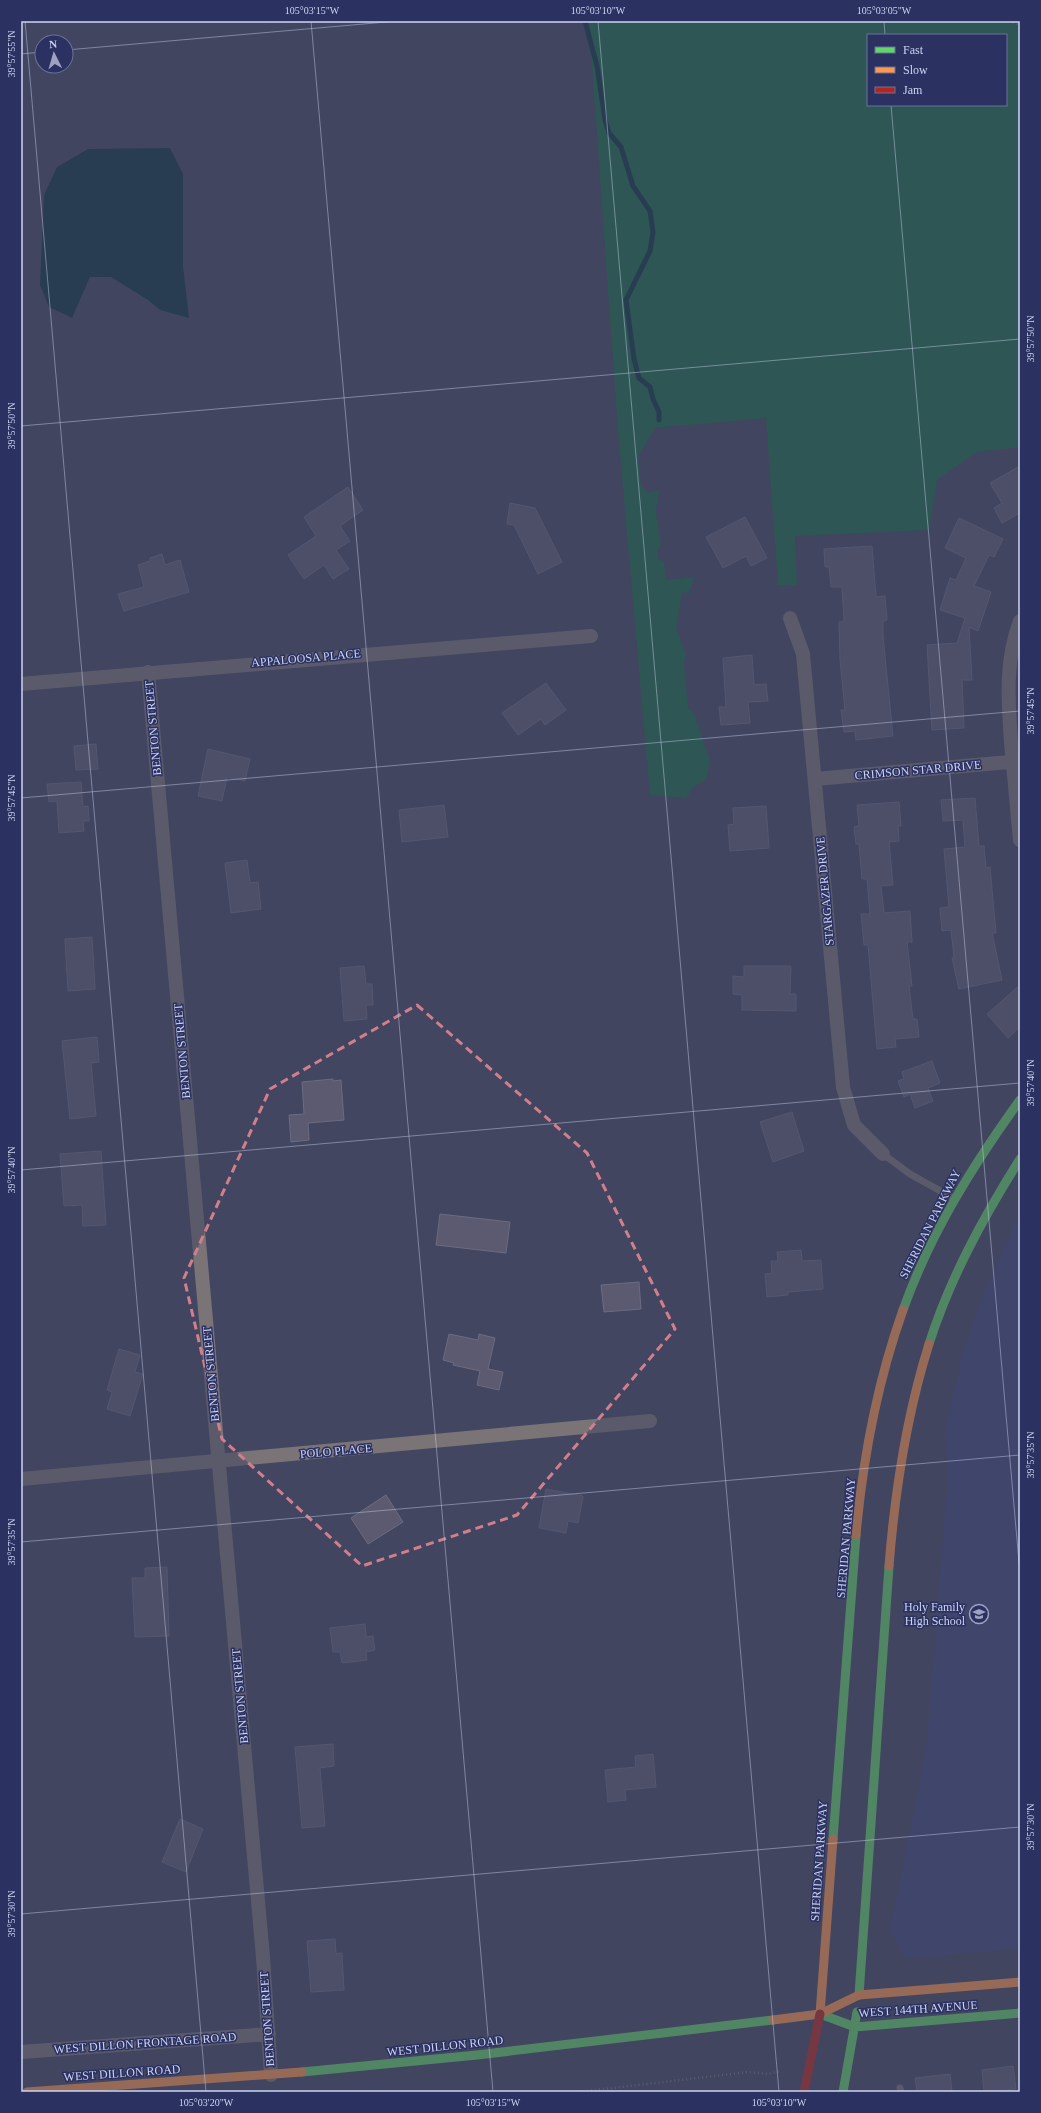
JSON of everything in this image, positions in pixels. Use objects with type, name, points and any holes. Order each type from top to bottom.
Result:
[{"type":"main road","name":"SHERIDAN PARKWAY","points":[[804,2092],[820,2014],[860,1497],[868,1439],[888,1353],[918,1271],[954,1199],[991,1139],[1020,1100]]},
{"type":"main road","points":[[843,2092],[855,2027],[859,1995],[893,1512],[904,1436],[924,1352],[944,1297],[982,1220],[1020,1159]]},
{"type":"main road","name":"WEST 144TH AVENUE","points":[[859,1995],[1020,1982]]},
{"type":"main road","name":"WEST DILLON ROAD","points":[[27,2092],[271,2075],[585,2044],[820,2014],[859,1995]]},
{"type":"main road","name":"WEST 144TH AVENUE","points":[[820,2014],[855,2027],[1020,2013]]},
{"type":"street","name":"STARGAZER DRIVE","points":[[790,618],[803,654],[842,1087],[854,1125],[883,1154]]},
{"type":"street","points":[[1020,621],[1015,634],[1009,663],[1007,690],[1016,761],[1020,840]]},
{"type":"street","name":"APPALOOSA PLACE","points":[[21,684],[148,672],[591,636]]},
{"type":"street","name":"BENTON STREET","points":[[148,672],[269,2034],[271,2075]]},
{"type":"street","name":"CRIMSON STAR DRIVE","points":[[815,779],[1016,761]]},
{"type":"street","name":"POLO PLACE","points":[[21,1479],[650,1421]]},
{"type":"street","name":"WEST DILLON FRONTAGE ROAD","points":[[21,2052],[269,2034]]},
{"type":"lane","points":[[883,1154],[910,1174],[954,1199]]},
{"type":"path","points":[[1009,21],[1020,25]]},
{"type":"path","points":[[579,2092],[748,2072],[768,2074],[781,2071]]},
{"type":"highlighted area","points":[[417,1005],[587,1153],[675,1329],[517,1515],[362,1566],[222,1439],[184,1278],[270,1089]]},
{"type":"shaded area","points":[[170,148],[183,174],[183,266],[189,318],[160,310],[148,300],[111,277],[90,277],[72,318],[49,307],[40,285],[44,195],[57,167],[88,149]]},
{"type":"shaded area","name":"Holy Family High School","points":[[1020,1216],[1020,1949],[906,1958],[890,1930],[926,1752],[948,1476],[945,1433],[961,1361],[977,1312],[1014,1226]]},
{"type":"green space","points":[[589,21],[1020,21],[1020,447],[977,452],[937,480],[929,530],[795,536],[797,585],[778,585],[766,418],[655,428],[638,457],[641,486],[648,493],[659,490],[656,511],[661,545],[657,551],[657,558],[664,562],[666,580],[694,577],[689,593],[682,592],[676,629],[686,654],[684,663],[688,708],[694,714],[710,760],[706,780],[694,786],[686,798],[650,795],[618,431]]},
{"type":"building","points":[[1020,466],[1020,513],[1002,523],[994,508],[1002,503],[990,483]]},
{"type":"building","points":[[348,487],[363,510],[340,526],[350,541],[336,550],[349,569],[333,579],[324,565],[304,579],[288,555],[316,536],[304,517]]},
{"type":"building","points":[[510,503],[535,508],[562,562],[538,574],[514,525],[507,524]]},
{"type":"building","points":[[745,517],[767,558],[751,566],[746,556],[723,568],[706,537]]},
{"type":"building","points":[[959,518],[1003,539],[994,557],[989,555],[974,586],[991,592],[978,631],[969,627],[972,680],[962,680],[964,728],[932,730],[927,645],[957,643],[965,618],[940,610],[950,578],[956,580],[966,558],[945,548]]},
{"type":"building","points":[[872,546],[876,597],[885,596],[887,620],[883,621],[883,636],[893,736],[856,740],[855,731],[844,732],[841,710],[845,710],[840,659],[839,622],[844,621],[842,587],[831,587],[829,567],[825,567],[824,549]]},
{"type":"building","points":[[162,554],[165,565],[180,560],[189,592],[124,611],[118,594],[144,587],[138,565],[150,561],[150,558]]},
{"type":"building","points":[[752,655],[754,685],[766,684],[768,701],[748,702],[750,723],[721,725],[719,707],[726,707],[723,658]]},
{"type":"building","points":[[546,683],[566,710],[545,725],[541,719],[518,735],[502,713]]},
{"type":"building","points":[[96,744],[98,769],[76,770],[74,746]]},
{"type":"building","points":[[208,749],[250,759],[245,781],[227,777],[222,801],[198,796]]},
{"type":"building","points":[[81,782],[83,807],[88,806],[89,821],[83,821],[84,831],[59,833],[57,801],[49,802],[47,784]]},
{"type":"building","points":[[975,798],[979,846],[984,846],[986,868],[990,867],[996,933],[992,933],[1002,980],[959,989],[952,958],[954,957],[951,930],[942,931],[940,908],[949,907],[944,849],[965,847],[963,820],[943,821],[941,800]]},
{"type":"building","points":[[899,802],[901,826],[898,826],[899,841],[889,842],[893,885],[881,886],[884,913],[910,911],[912,942],[907,942],[912,986],[909,986],[913,1019],[917,1019],[919,1037],[895,1039],[896,1047],[877,1049],[868,945],[864,945],[861,914],[870,914],[867,879],[862,879],[859,844],[856,844],[854,827],[859,826],[857,805]]},
{"type":"building","points":[[444,805],[448,837],[402,842],[399,810]]},
{"type":"building","points":[[766,806],[769,848],[730,851],[728,825],[734,824],[733,808]]},
{"type":"building","points":[[247,860],[250,883],[258,882],[261,909],[231,913],[225,863]]},
{"type":"building","points":[[92,937],[95,989],[68,991],[65,939]]},
{"type":"building","points":[[364,966],[366,984],[372,984],[373,1005],[366,1005],[367,1019],[344,1021],[340,968]]},
{"type":"building","points":[[744,966],[791,966],[790,994],[796,994],[796,1011],[742,1010],[742,995],[733,994],[733,976],[744,977]]},
{"type":"building","points":[[1020,985],[1020,1027],[1008,1038],[987,1014]]},
{"type":"building","points":[[97,1037],[99,1062],[91,1063],[96,1116],[70,1119],[62,1041]]},
{"type":"building","points":[[932,1061],[940,1083],[928,1088],[933,1101],[915,1108],[910,1094],[904,1097],[898,1081],[904,1079],[902,1072]]},
{"type":"building","points":[[333,1079],[333,1081],[341,1080],[344,1120],[308,1123],[309,1140],[291,1142],[289,1115],[304,1114],[302,1082]]},
{"type":"building","points":[[792,1112],[804,1151],[773,1162],[760,1122]]},
{"type":"building","points":[[101,1151],[106,1225],[83,1226],[82,1205],[64,1206],[60,1154]]},
{"type":"building","points":[[440,1214],[510,1222],[506,1253],[436,1245]]},
{"type":"building","points":[[801,1250],[802,1261],[821,1260],[823,1289],[788,1292],[788,1295],[767,1297],[765,1274],[772,1273],[771,1261],[778,1261],[777,1252]]},
{"type":"building","points":[[639,1282],[641,1309],[604,1312],[601,1285]]},
{"type":"building","points":[[449,1334],[478,1340],[479,1334],[495,1338],[488,1369],[503,1372],[499,1390],[477,1385],[480,1371],[453,1365],[454,1363],[443,1360]]},
{"type":"building","points":[[119,1349],[140,1355],[135,1372],[143,1374],[130,1416],[107,1409],[112,1392],[107,1390]]},
{"type":"building","points":[[546,1489],[583,1496],[578,1523],[568,1521],[566,1533],[539,1528]]},
{"type":"building","points":[[386,1495],[403,1522],[368,1544],[351,1518]]},
{"type":"building","points":[[167,1567],[169,1636],[135,1637],[132,1578],[145,1578],[145,1568]]},
{"type":"building","points":[[365,1624],[366,1637],[373,1636],[375,1650],[366,1652],[367,1660],[342,1663],[340,1652],[333,1652],[330,1628]]},
{"type":"building","points":[[333,1744],[334,1766],[320,1768],[325,1826],[302,1828],[295,1747]]},
{"type":"building","points":[[653,1754],[656,1787],[625,1790],[626,1800],[608,1802],[605,1770],[636,1767],[635,1756]]},
{"type":"building","points":[[180,1819],[203,1829],[186,1872],[162,1862]]},
{"type":"building","points":[[335,1939],[336,1954],[342,1953],[344,1990],[311,1992],[307,1941]]},
{"type":"building","points":[[1013,2066],[1016,2089],[984,2092],[982,2070]]},
{"type":"building","points":[[950,2074],[952,2092],[917,2092],[915,2078]]},
{"type":"waterway","points":[[585,21],[597,66],[605,120],[609,133],[621,147],[633,186],[650,211],[653,232],[650,251],[626,300],[634,359],[639,378],[650,387],[653,399],[659,412],[659,420]]},
{"type":"traffic: fast","points":[[903,1310],[939,1227],[969,1175],[1020,1100]]},
{"type":"traffic: fast","points":[[929,1344],[937,1320],[968,1249],[1020,1159]]},
{"type":"traffic: fast","points":[[833,1839],[856,1535]]},
{"type":"traffic: fast","points":[[859,1995],[889,1566]]},
{"type":"traffic: fast","points":[[843,2092],[857,2012]]},
{"type":"traffic: fast","points":[[820,2014],[855,2027],[1020,2013]]},
{"type":"traffic: fast","points":[[302,2072],[477,2055],[773,2020]]},
{"type":"traffic: slow","points":[[856,1535],[872,1421],[886,1365],[903,1310]]},
{"type":"traffic: slow","points":[[889,1566],[898,1482],[908,1426],[929,1344]]},
{"type":"traffic: slow","points":[[773,2020],[820,2014],[833,1839]]},
{"type":"traffic: slow","points":[[820,2014],[859,1995],[1020,1982]]},
{"type":"traffic: slow","points":[[27,2092],[302,2072]]},
{"type":"traffic: jam","points":[[804,2092],[820,2014]]},
{"type":"place","name":"Holy Family High School","points":[[979,1614]]}]
